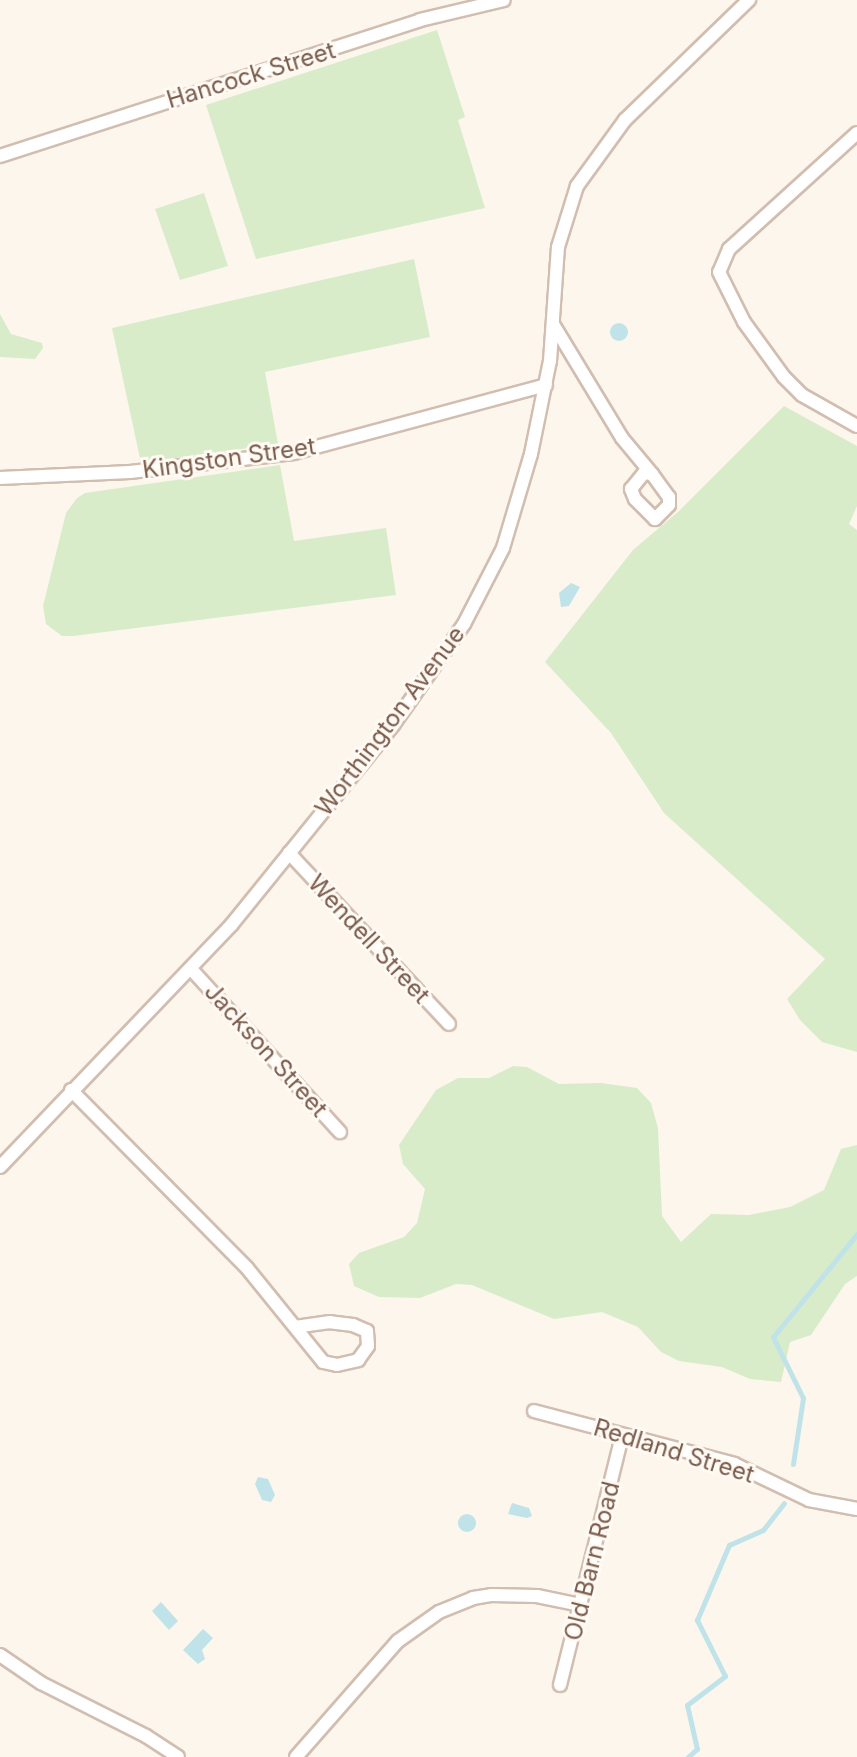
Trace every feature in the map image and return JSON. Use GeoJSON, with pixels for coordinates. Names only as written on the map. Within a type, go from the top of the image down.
{"type":"FeatureCollection","features":[{"type":"Feature","properties":{"kind":"street","name":"Hancock Street"},"geometry":{"type":"LineString","coordinates":[[0,156],[396,28],[504,0]]}},
{"type":"Feature","properties":{"kind":"street","name":"Worthington Avenue"},"geometry":{"type":"LineString","coordinates":[[0,1167],[191,969],[393,725],[476,604],[503,548],[519,501],[546,385],[558,247],[566,214],[584,173],[657,87],[749,0]]}},
{"type":"Feature","properties":{"kind":"street"},"geometry":{"type":"LineString","coordinates":[[857,133],[729,249],[719,272],[744,322],[792,387],[857,426]]}},
{"type":"Feature","properties":{"kind":"street"},"geometry":{"type":"LineString","coordinates":[[553,324],[622,438],[652,474]]}},
{"type":"Feature","properties":{"kind":"street","name":"Kingston Street"},"geometry":{"type":"LineString","coordinates":[[0,478],[130,472],[294,453],[546,385]]}},
{"type":"Feature","properties":{"kind":"street","name":"Wendell Street"},"geometry":{"type":"LineString","coordinates":[[289,853],[449,1024]]}},
{"type":"Feature","properties":{"kind":"street","name":"Jackson Street"},"geometry":{"type":"LineString","coordinates":[[191,969],[340,1132]]}},
{"type":"Feature","properties":{"kind":"street"},"geometry":{"type":"LineString","coordinates":[[71,1090],[162,1178],[250,1272],[323,1362],[337,1365],[358,1360],[368,1346],[367,1331],[353,1325],[330,1322],[295,1327]]}},
{"type":"Feature","properties":{"kind":"street","name":"Redland Street"},"geometry":{"type":"LineString","coordinates":[[534,1411],[622,1437],[734,1464],[809,1500],[857,1509]]}},
{"type":"Feature","properties":{"kind":"street","name":"Old Barn Road"},"geometry":{"type":"LineString","coordinates":[[560,1685],[622,1437]]}},
{"type":"Feature","properties":{"kind":"street"},"geometry":{"type":"LineString","coordinates":[[296,1757],[398,1641],[439,1612],[473,1598],[491,1595],[537,1596],[581,1605]]}},
{"type":"Feature","properties":{"kind":"street"},"geometry":{"type":"LineString","coordinates":[[0,1655],[41,1683],[146,1736],[178,1757]]}},
{"type":"Feature","properties":{"kind":"green space"},"geometry":{"type":"Polygon","coordinates":[[[437,30],[465,117],[458,120],[485,208],[256,259],[206,105],[437,30]]]}},
{"type":"Feature","properties":{"kind":"green space"},"geometry":{"type":"Polygon","coordinates":[[[204,193],[228,266],[180,280],[155,209],[204,193]]]}},
{"type":"Feature","properties":{"kind":"green space"},"geometry":{"type":"Polygon","coordinates":[[[414,259],[430,337],[265,372],[278,444],[141,463],[112,328],[414,259]]]}},
{"type":"Feature","properties":{"kind":"green space"},"geometry":{"type":"Polygon","coordinates":[[[0,314],[11,334],[42,343],[43,348],[35,359],[0,357],[0,314]]]}},
{"type":"Feature","properties":{"kind":"green space"},"geometry":{"type":"Polygon","coordinates":[[[784,406],[857,446],[857,506],[849,524],[857,530],[857,1052],[822,1042],[800,1020],[787,999],[825,959],[664,813],[611,733],[545,662],[633,550],[679,511],[784,406]]]}},
{"type":"Feature","properties":{"kind":"green space"},"geometry":{"type":"Polygon","coordinates":[[[280,465],[294,541],[386,528],[396,595],[73,636],[62,636],[46,624],[43,606],[66,513],[77,498],[85,493],[280,465]]]}},
{"type":"Feature","properties":{"kind":"green space"},"geometry":{"type":"Polygon","coordinates":[[[513,1066],[527,1067],[559,1084],[601,1083],[637,1088],[651,1103],[658,1128],[662,1216],[681,1242],[711,1214],[749,1215],[790,1207],[824,1190],[841,1149],[857,1145],[857,1276],[845,1284],[811,1335],[790,1342],[781,1382],[750,1379],[722,1367],[679,1361],[661,1352],[638,1327],[602,1312],[554,1319],[472,1285],[456,1284],[420,1298],[379,1297],[354,1286],[349,1264],[359,1253],[404,1237],[417,1223],[425,1189],[403,1164],[399,1145],[436,1090],[458,1078],[489,1078],[513,1066]]]}},
{"type":"Feature","properties":{"kind":"water"},"geometry":{"type":"Polygon","coordinates":[[[615,323],[623,323],[628,332],[626,339],[615,341],[610,336],[610,328],[615,323]]]}},
{"type":"Feature","properties":{"kind":"water"},"geometry":{"type":"Polygon","coordinates":[[[571,583],[580,587],[569,606],[561,607],[559,593],[571,583]]]}},
{"type":"Feature","properties":{"kind":"water"},"geometry":{"type":"Polygon","coordinates":[[[258,1477],[268,1479],[275,1495],[271,1502],[262,1500],[255,1484],[258,1477]]]}},
{"type":"Feature","properties":{"kind":"water"},"geometry":{"type":"Polygon","coordinates":[[[512,1503],[529,1508],[532,1516],[527,1518],[508,1514],[512,1503]]]}},
{"type":"Feature","properties":{"kind":"water"},"geometry":{"type":"Polygon","coordinates":[[[467,1514],[476,1523],[467,1532],[458,1523],[467,1514]]]}},
{"type":"Feature","properties":{"kind":"water"},"geometry":{"type":"Polygon","coordinates":[[[161,1602],[178,1621],[169,1630],[152,1611],[161,1602]]]}},
{"type":"Feature","properties":{"kind":"water"},"geometry":{"type":"Polygon","coordinates":[[[203,1629],[213,1638],[202,1650],[205,1659],[198,1664],[183,1650],[203,1629]]]}},
{"type":"Feature","properties":{"kind":"waterway"},"geometry":{"type":"LineString","coordinates":[[793,1464],[803,1398],[773,1337],[857,1234]]}},
{"type":"Feature","properties":{"kind":"waterway"},"geometry":{"type":"LineString","coordinates":[[688,1757],[697,1749],[687,1705],[725,1676],[697,1620],[729,1545],[763,1530],[784,1503]]}}]}
